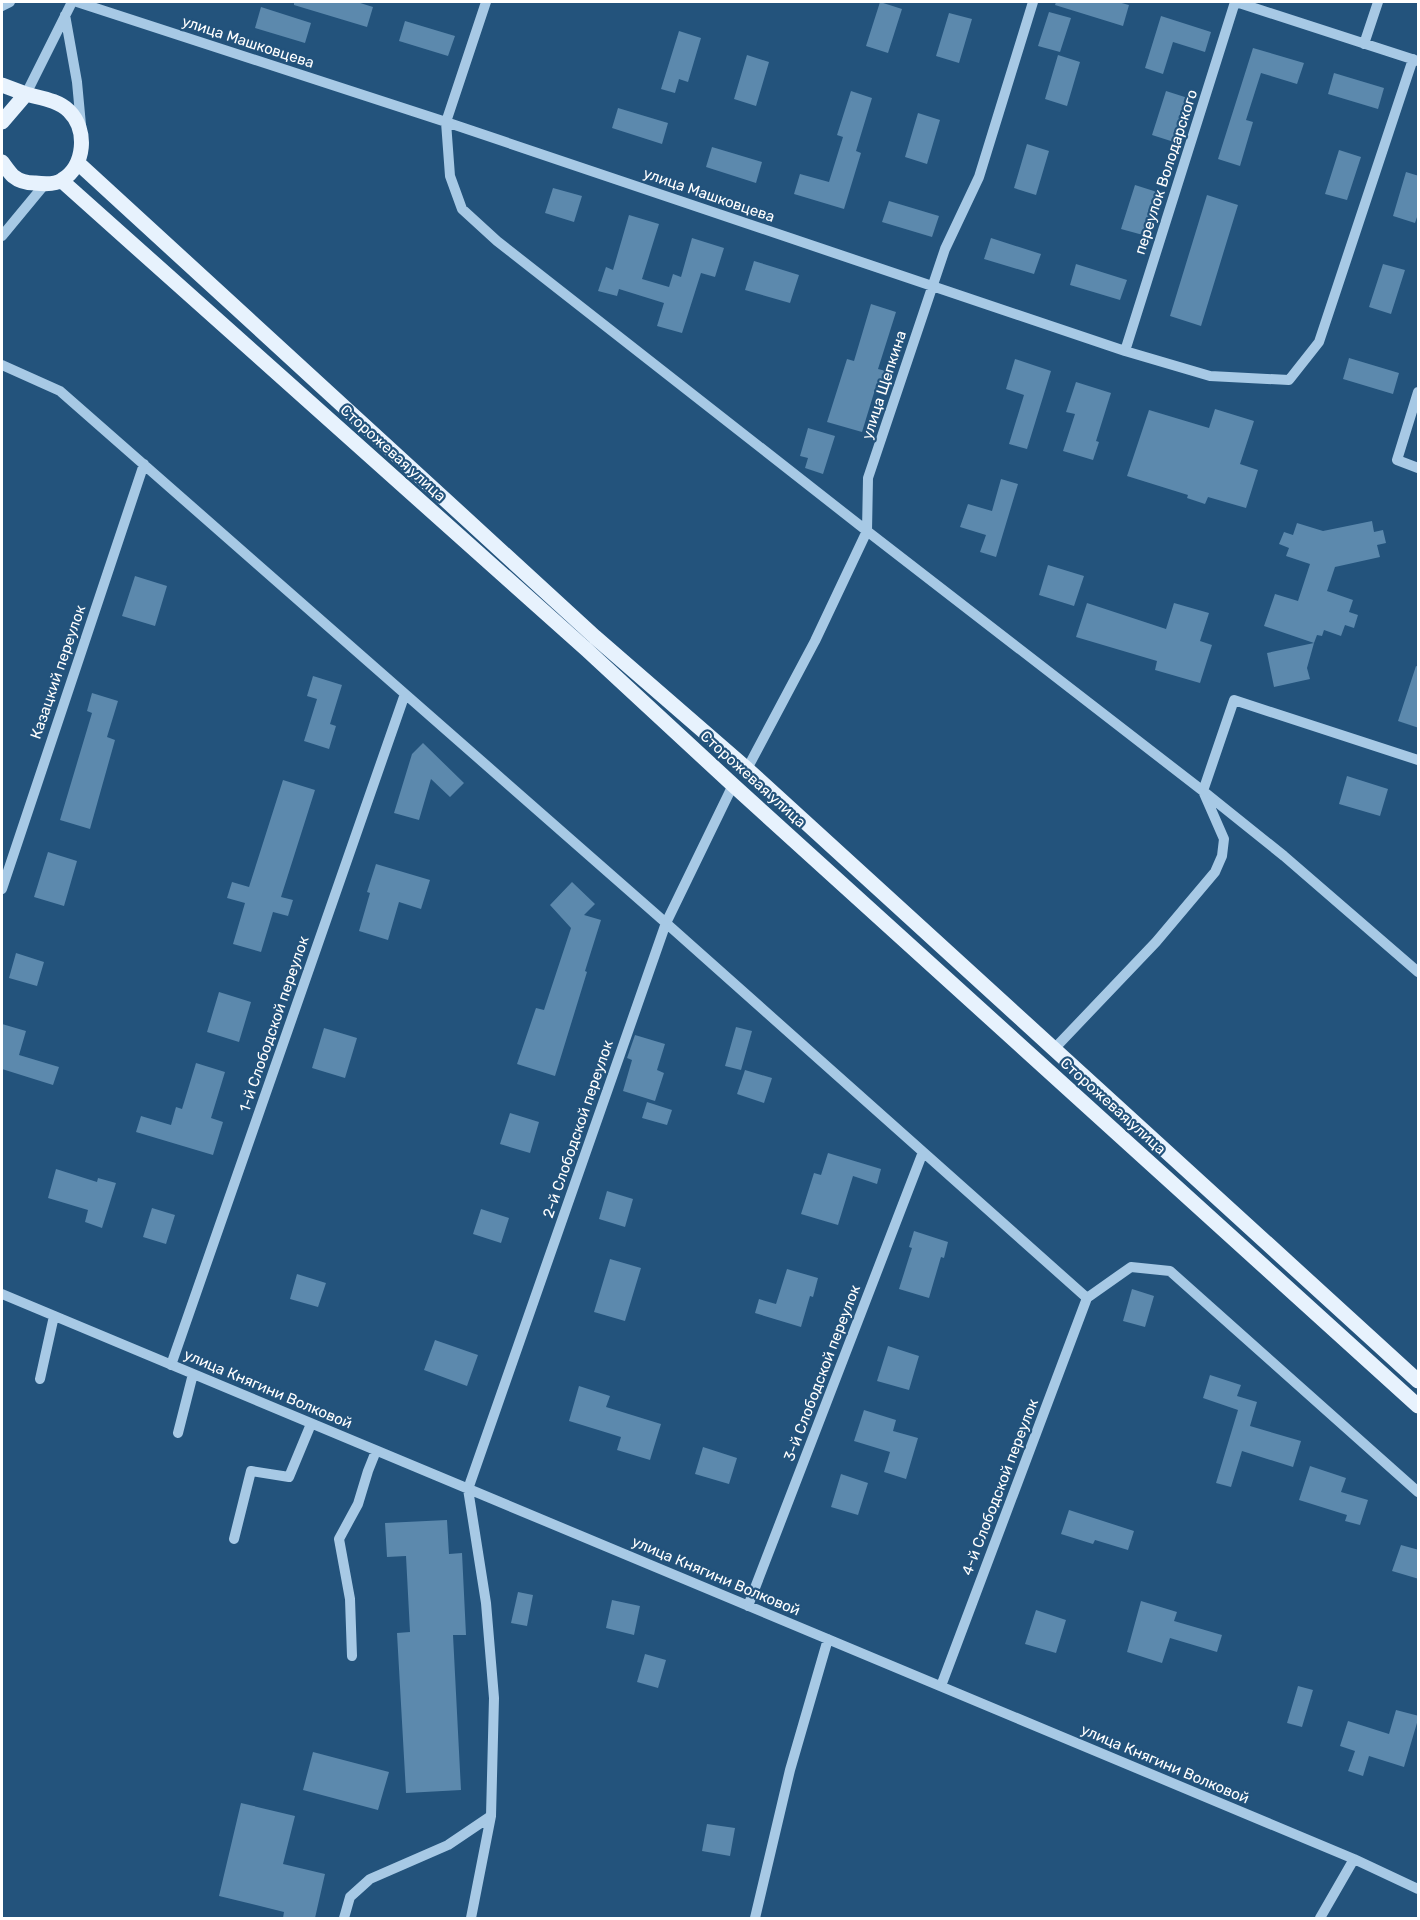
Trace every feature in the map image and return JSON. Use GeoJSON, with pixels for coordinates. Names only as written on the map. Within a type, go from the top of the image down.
{"type":"FeatureCollection","features":[{"type":"Feature","properties":{"kind":"main road"},"geometry":{"type":"LineString","coordinates":[[2,85],[57,103],[69,111],[79,125],[82,140],[78,163],[62,181],[45,184],[27,183],[14,176],[2,162]]}},
{"type":"Feature","properties":{"kind":"main road"},"geometry":{"type":"LineString","coordinates":[[2,122],[26,94]]}},
{"type":"Feature","properties":{"kind":"main road","name":"Сторожевая улица"},"geometry":{"type":"LineString","coordinates":[[78,163],[595,637],[747,769],[1419,1380]]}},
{"type":"Feature","properties":{"kind":"main road","name":"Сторожевая улица"},"geometry":{"type":"LineString","coordinates":[[62,181],[586,650],[1419,1406]]}},
{"type":"Feature","properties":{"kind":"street"},"geometry":{"type":"LineString","coordinates":[[2,6],[10,2]]}},
{"type":"Feature","properties":{"kind":"street"},"geometry":{"type":"LineString","coordinates":[[26,94],[72,2]]}},
{"type":"Feature","properties":{"kind":"street","name":"улица Машковцева"},"geometry":{"type":"LineString","coordinates":[[77,2],[446,122],[1125,351],[1210,376],[1289,380],[1319,342],[1416,60]]}},
{"type":"Feature","properties":{"kind":"street"},"geometry":{"type":"LineString","coordinates":[[486,2],[446,122],[450,176],[462,209],[497,241],[1203,791],[1284,856],[1419,972]]}},
{"type":"Feature","properties":{"kind":"street","name":"улица Щепкина"},"geometry":{"type":"LineString","coordinates":[[747,769],[815,641],[867,531],[868,478],[945,249],[979,177],[1033,2]]}},
{"type":"Feature","properties":{"kind":"street"},"geometry":{"type":"LineString","coordinates":[[1235,2],[1416,60]]}},
{"type":"Feature","properties":{"kind":"street","name":"переулок Володарского"},"geometry":{"type":"LineString","coordinates":[[1125,351],[1235,2]]}},
{"type":"Feature","properties":{"kind":"street"},"geometry":{"type":"LineString","coordinates":[[1364,44],[1378,2]]}},
{"type":"Feature","properties":{"kind":"street"},"geometry":{"type":"LineString","coordinates":[[65,15],[78,82],[82,140]]}},
{"type":"Feature","properties":{"kind":"street"},"geometry":{"type":"LineString","coordinates":[[2,236],[45,184]]}},
{"type":"Feature","properties":{"kind":"street"},"geometry":{"type":"LineString","coordinates":[[2,365],[60,391],[666,923],[1087,1298],[1131,1267],[1170,1271],[1419,1492]]}},
{"type":"Feature","properties":{"kind":"street"},"geometry":{"type":"LineString","coordinates":[[1419,392],[1397,460],[1419,468]]}},
{"type":"Feature","properties":{"kind":"street","name":"Казацкий переулок"},"geometry":{"type":"LineString","coordinates":[[2,889],[144,464]]}},
{"type":"Feature","properties":{"kind":"street","name":"1-й Слободской переулок"},"geometry":{"type":"LineString","coordinates":[[171,1365],[405,694]]}},
{"type":"Feature","properties":{"kind":"street"},"geometry":{"type":"LineString","coordinates":[[1054,1049],[1156,942],[1215,872],[1222,856],[1224,839],[1203,791],[1234,700],[1419,760]]}},
{"type":"Feature","properties":{"kind":"street","name":"2-й Слободской переулок"},"geometry":{"type":"LineString","coordinates":[[468,1489],[666,923],[733,785]]}},
{"type":"Feature","properties":{"kind":"street","name":"3-й Слободской переулок"},"geometry":{"type":"LineString","coordinates":[[748,1606],[923,1152]]}},
{"type":"Feature","properties":{"kind":"street","name":"улица Княгини Волковой"},"geometry":{"type":"LineString","coordinates":[[2,1294],[1354,1859],[1419,1889]]}},
{"type":"Feature","properties":{"kind":"street","name":"4-й Слободской переулок"},"geometry":{"type":"LineString","coordinates":[[941,1686],[1087,1298]]}},
{"type":"Feature","properties":{"kind":"street"},"geometry":{"type":"LineString","coordinates":[[40,1379],[54,1316]]}},
{"type":"Feature","properties":{"kind":"street"},"geometry":{"type":"LineString","coordinates":[[178,1433],[194,1374]]}},
{"type":"Feature","properties":{"kind":"street"},"geometry":{"type":"LineString","coordinates":[[234,1539],[251,1472],[289,1477],[311,1424]]}},
{"type":"Feature","properties":{"kind":"street"},"geometry":{"type":"LineString","coordinates":[[352,1656],[350,1599],[339,1539],[358,1504],[376,1451]]}},
{"type":"Feature","properties":{"kind":"street"},"geometry":{"type":"LineString","coordinates":[[468,1489],[486,1603],[495,1698],[491,1816],[471,1918]]}},
{"type":"Feature","properties":{"kind":"street"},"geometry":{"type":"LineString","coordinates":[[754,1918],[790,1770],[828,1639]]}},
{"type":"Feature","properties":{"kind":"street"},"geometry":{"type":"LineString","coordinates":[[344,1918],[350,1897],[370,1879],[448,1845],[491,1816]]}},
{"type":"Feature","properties":{"kind":"street"},"geometry":{"type":"LineString","coordinates":[[1320,1918],[1354,1859]]}},
{"type":"Feature","properties":{"kind":"building"},"geometry":{"type":"Polygon","coordinates":[[[294,2],[357,2],[373,7],[367,27],[294,5],[294,2]]]}},
{"type":"Feature","properties":{"kind":"building"},"geometry":{"type":"Polygon","coordinates":[[[880,2],[902,9],[888,53],[866,46],[880,2]]]}},
{"type":"Feature","properties":{"kind":"building"},"geometry":{"type":"Polygon","coordinates":[[[1056,2],[1118,2],[1129,5],[1123,26],[1055,5],[1056,2]]]}},
{"type":"Feature","properties":{"kind":"building"},"geometry":{"type":"Polygon","coordinates":[[[261,7],[311,23],[305,43],[255,28],[261,7]]]}},
{"type":"Feature","properties":{"kind":"building"},"geometry":{"type":"Polygon","coordinates":[[[1049,12],[1071,18],[1060,52],[1038,46],[1049,12]]]}},
{"type":"Feature","properties":{"kind":"building"},"geometry":{"type":"Polygon","coordinates":[[[949,13],[972,19],[959,63],[936,56],[949,13]]]}},
{"type":"Feature","properties":{"kind":"building"},"geometry":{"type":"Polygon","coordinates":[[[1161,16],[1211,32],[1205,52],[1173,42],[1163,74],[1145,68],[1161,16]]]}},
{"type":"Feature","properties":{"kind":"building"},"geometry":{"type":"Polygon","coordinates":[[[405,21],[455,36],[448,56],[399,41],[405,21]]]}},
{"type":"Feature","properties":{"kind":"building"},"geometry":{"type":"Polygon","coordinates":[[[679,31],[701,38],[688,82],[679,79],[675,93],[661,89],[679,31]]]}},
{"type":"Feature","properties":{"kind":"building"},"geometry":{"type":"Polygon","coordinates":[[[1253,48],[1304,63],[1297,84],[1261,73],[1246,120],[1253,122],[1240,166],[1218,159],[1253,48]]]}},
{"type":"Feature","properties":{"kind":"building"},"geometry":{"type":"Polygon","coordinates":[[[747,55],[769,62],[756,106],[734,99],[747,55]]]}},
{"type":"Feature","properties":{"kind":"building"},"geometry":{"type":"Polygon","coordinates":[[[1058,55],[1080,62],[1067,106],[1045,99],[1058,55]]]}},
{"type":"Feature","properties":{"kind":"building"},"geometry":{"type":"Polygon","coordinates":[[[1334,73],[1384,88],[1378,109],[1328,94],[1334,73]]]}},
{"type":"Feature","properties":{"kind":"building"},"geometry":{"type":"Polygon","coordinates":[[[851,91],[872,98],[856,151],[861,153],[844,209],[794,194],[800,174],[829,182],[843,137],[837,135],[851,91]]]}},
{"type":"Feature","properties":{"kind":"building"},"geometry":{"type":"Polygon","coordinates":[[[1166,91],[1188,98],[1174,142],[1152,135],[1166,91]]]}},
{"type":"Feature","properties":{"kind":"building"},"geometry":{"type":"Polygon","coordinates":[[[618,108],[668,123],[662,144],[612,128],[618,108]]]}},
{"type":"Feature","properties":{"kind":"building"},"geometry":{"type":"Polygon","coordinates":[[[918,113],[940,120],[927,164],[905,157],[918,113]]]}},
{"type":"Feature","properties":{"kind":"building"},"geometry":{"type":"Polygon","coordinates":[[[1027,144],[1049,151],[1036,195],[1014,188],[1027,144]]]}},
{"type":"Feature","properties":{"kind":"building"},"geometry":{"type":"Polygon","coordinates":[[[712,147],[762,162],[756,183],[706,167],[712,147]]]}},
{"type":"Feature","properties":{"kind":"building"},"geometry":{"type":"Polygon","coordinates":[[[1339,150],[1361,157],[1347,200],[1325,194],[1339,150]]]}},
{"type":"Feature","properties":{"kind":"building"},"geometry":{"type":"Polygon","coordinates":[[[1406,172],[1419,176],[1419,211],[1415,223],[1393,216],[1406,172]]]}},
{"type":"Feature","properties":{"kind":"building"},"geometry":{"type":"Polygon","coordinates":[[[1135,185],[1157,192],[1143,235],[1121,229],[1135,185]]]}},
{"type":"Feature","properties":{"kind":"building"},"geometry":{"type":"Polygon","coordinates":[[[553,188],[582,196],[574,222],[545,213],[553,188]]]}},
{"type":"Feature","properties":{"kind":"building"},"geometry":{"type":"Polygon","coordinates":[[[1207,195],[1238,205],[1201,326],[1170,316],[1207,195]]]}},
{"type":"Feature","properties":{"kind":"building"},"geometry":{"type":"Polygon","coordinates":[[[889,201],[939,216],[932,237],[882,222],[889,201]]]}},
{"type":"Feature","properties":{"kind":"building"},"geometry":{"type":"Polygon","coordinates":[[[629,215],[659,224],[642,279],[669,287],[673,274],[681,277],[692,238],[724,248],[715,277],[701,273],[682,333],[657,326],[664,303],[619,289],[617,296],[598,291],[606,267],[613,270],[629,215]]]}},
{"type":"Feature","properties":{"kind":"building"},"geometry":{"type":"Polygon","coordinates":[[[991,238],[1041,254],[1034,274],[984,259],[991,238]]]}},
{"type":"Feature","properties":{"kind":"building"},"geometry":{"type":"Polygon","coordinates":[[[754,261],[799,275],[790,303],[745,290],[754,261]]]}},
{"type":"Feature","properties":{"kind":"building"},"geometry":{"type":"Polygon","coordinates":[[[1076,264],[1127,280],[1120,300],[1070,285],[1076,264]]]}},
{"type":"Feature","properties":{"kind":"building"},"geometry":{"type":"Polygon","coordinates":[[[1383,264],[1405,270],[1391,314],[1369,307],[1383,264]]]}},
{"type":"Feature","properties":{"kind":"building"},"geometry":{"type":"Polygon","coordinates":[[[871,304],[896,312],[878,369],[886,371],[882,385],[877,383],[862,432],[827,422],[847,359],[854,361],[871,304]]]}},
{"type":"Feature","properties":{"kind":"building"},"geometry":{"type":"Polygon","coordinates":[[[1349,358],[1399,373],[1393,394],[1343,379],[1349,358]]]}},
{"type":"Feature","properties":{"kind":"building"},"geometry":{"type":"Polygon","coordinates":[[[1015,359],[1051,371],[1027,449],[1009,444],[1024,395],[1006,389],[1015,359]]]}},
{"type":"Feature","properties":{"kind":"building"},"geometry":{"type":"Polygon","coordinates":[[[1076,382],[1111,393],[1096,441],[1099,442],[1093,460],[1063,451],[1075,414],[1066,412],[1076,382]]]}},
{"type":"Feature","properties":{"kind":"building"},"geometry":{"type":"Polygon","coordinates":[[[1215,409],[1254,421],[1240,464],[1258,470],[1246,508],[1208,497],[1205,504],[1187,498],[1188,495],[1127,476],[1149,410],[1209,428],[1215,409]]]}},
{"type":"Feature","properties":{"kind":"building"},"geometry":{"type":"Polygon","coordinates":[[[808,428],[835,436],[823,474],[805,468],[808,458],[800,456],[808,428]]]}},
{"type":"Feature","properties":{"kind":"building"},"geometry":{"type":"Polygon","coordinates":[[[1001,479],[1018,484],[996,557],[980,552],[986,535],[960,527],[968,504],[992,511],[1001,479]]]}},
{"type":"Feature","properties":{"kind":"building"},"geometry":{"type":"Polygon","coordinates":[[[1372,521],[1374,532],[1383,530],[1386,543],[1377,545],[1380,557],[1335,567],[1327,591],[1353,600],[1349,612],[1358,615],[1354,628],[1345,625],[1341,636],[1324,630],[1322,636],[1317,635],[1314,643],[1264,626],[1275,594],[1298,601],[1310,564],[1286,556],[1289,548],[1279,544],[1284,532],[1293,535],[1297,523],[1323,531],[1372,521]]]}},
{"type":"Feature","properties":{"kind":"building"},"geometry":{"type":"Polygon","coordinates":[[[1048,565],[1084,576],[1074,606],[1039,595],[1048,565]]]}},
{"type":"Feature","properties":{"kind":"building"},"geometry":{"type":"Polygon","coordinates":[[[135,576],[167,586],[155,626],[122,616],[135,576]]]}},
{"type":"Feature","properties":{"kind":"building"},"geometry":{"type":"Polygon","coordinates":[[[1087,603],[1166,629],[1174,603],[1209,613],[1200,641],[1212,645],[1200,683],[1155,670],[1157,661],[1076,637],[1087,603]]]}},
{"type":"Feature","properties":{"kind":"building"},"geometry":{"type":"Polygon","coordinates":[[[1314,643],[1307,668],[1310,679],[1274,687],[1267,653],[1314,643]]]}},
{"type":"Feature","properties":{"kind":"building"},"geometry":{"type":"Polygon","coordinates":[[[1416,666],[1419,667],[1419,728],[1398,721],[1416,666]]]}},
{"type":"Feature","properties":{"kind":"building"},"geometry":{"type":"Polygon","coordinates":[[[313,676],[342,685],[330,724],[336,726],[329,749],[304,741],[317,699],[307,696],[313,676]]]}},
{"type":"Feature","properties":{"kind":"building"},"geometry":{"type":"Polygon","coordinates":[[[92,693],[118,701],[107,737],[115,740],[90,829],[60,820],[92,713],[87,711],[92,693]]]}},
{"type":"Feature","properties":{"kind":"building"},"geometry":{"type":"Polygon","coordinates":[[[423,743],[464,783],[450,797],[431,779],[419,820],[394,813],[412,754],[423,743]]]}},
{"type":"Feature","properties":{"kind":"building"},"geometry":{"type":"Polygon","coordinates":[[[1347,776],[1388,789],[1380,816],[1339,804],[1347,776]]]}},
{"type":"Feature","properties":{"kind":"building"},"geometry":{"type":"Polygon","coordinates":[[[283,780],[315,790],[281,897],[293,900],[288,916],[273,912],[261,952],[233,944],[245,903],[227,898],[232,882],[249,887],[283,780]]]}},
{"type":"Feature","properties":{"kind":"building"},"geometry":{"type":"Polygon","coordinates":[[[48,852],[77,861],[64,906],[34,897],[48,852]]]}},
{"type":"Feature","properties":{"kind":"building"},"geometry":{"type":"Polygon","coordinates":[[[376,864],[430,880],[421,909],[399,902],[388,940],[359,931],[370,893],[367,892],[376,864]]]}},
{"type":"Feature","properties":{"kind":"building"},"geometry":{"type":"Polygon","coordinates":[[[572,882],[595,904],[584,915],[601,920],[555,1076],[517,1064],[536,1008],[544,1010],[571,928],[550,905],[572,882]]]}},
{"type":"Feature","properties":{"kind":"building"},"geometry":{"type":"Polygon","coordinates":[[[16,953],[44,962],[37,986],[9,978],[16,953]]]}},
{"type":"Feature","properties":{"kind":"building"},"geometry":{"type":"Polygon","coordinates":[[[219,992],[251,1002],[239,1042],[207,1032],[219,992]]]}},
{"type":"Feature","properties":{"kind":"building"},"geometry":{"type":"Polygon","coordinates":[[[2,1024],[26,1031],[19,1055],[59,1067],[53,1085],[2,1069],[2,1024]]]}},
{"type":"Feature","properties":{"kind":"building"},"geometry":{"type":"Polygon","coordinates":[[[736,1027],[752,1031],[741,1070],[725,1066],[736,1027]]]}},
{"type":"Feature","properties":{"kind":"building"},"geometry":{"type":"Polygon","coordinates":[[[324,1028],[357,1038],[345,1078],[312,1068],[324,1028]]]}},
{"type":"Feature","properties":{"kind":"building"},"geometry":{"type":"Polygon","coordinates":[[[635,1035],[665,1044],[657,1070],[664,1073],[655,1101],[623,1091],[632,1060],[627,1058],[635,1035]]]}},
{"type":"Feature","properties":{"kind":"building"},"geometry":{"type":"Polygon","coordinates":[[[196,1063],[225,1072],[211,1118],[223,1122],[213,1155],[136,1132],[141,1116],[171,1125],[176,1107],[182,1109],[196,1063]]]}},
{"type":"Feature","properties":{"kind":"building"},"geometry":{"type":"Polygon","coordinates":[[[745,1070],[772,1078],[764,1103],[737,1094],[745,1070]]]}},
{"type":"Feature","properties":{"kind":"building"},"geometry":{"type":"Polygon","coordinates":[[[647,1102],[672,1110],[667,1125],[642,1118],[647,1102]]]}},
{"type":"Feature","properties":{"kind":"building"},"geometry":{"type":"Polygon","coordinates":[[[510,1113],[539,1122],[530,1153],[500,1144],[510,1113]]]}},
{"type":"Feature","properties":{"kind":"building"},"geometry":{"type":"Polygon","coordinates":[[[828,1153],[881,1169],[877,1184],[853,1176],[838,1225],[801,1214],[814,1173],[821,1175],[828,1153]]]}},
{"type":"Feature","properties":{"kind":"building"},"geometry":{"type":"Polygon","coordinates":[[[56,1169],[97,1182],[98,1178],[116,1183],[102,1228],[85,1222],[88,1210],[48,1198],[56,1169]]]}},
{"type":"Feature","properties":{"kind":"building"},"geometry":{"type":"Polygon","coordinates":[[[607,1191],[633,1199],[625,1227],[599,1219],[607,1191]]]}},
{"type":"Feature","properties":{"kind":"building"},"geometry":{"type":"Polygon","coordinates":[[[152,1208],[175,1215],[166,1244],[143,1237],[152,1208]]]}},
{"type":"Feature","properties":{"kind":"building"},"geometry":{"type":"Polygon","coordinates":[[[481,1209],[509,1218],[501,1243],[473,1234],[481,1209]]]}},
{"type":"Feature","properties":{"kind":"building"},"geometry":{"type":"Polygon","coordinates":[[[914,1231],[948,1242],[944,1258],[941,1257],[929,1298],[899,1289],[912,1248],[909,1247],[914,1231]]]}},
{"type":"Feature","properties":{"kind":"building"},"geometry":{"type":"Polygon","coordinates":[[[610,1259],[641,1268],[625,1321],[594,1312],[610,1259]]]}},
{"type":"Feature","properties":{"kind":"building"},"geometry":{"type":"Polygon","coordinates":[[[787,1269],[818,1278],[801,1327],[755,1313],[759,1299],[776,1304],[787,1269]]]}},
{"type":"Feature","properties":{"kind":"building"},"geometry":{"type":"Polygon","coordinates":[[[297,1274],[326,1283],[318,1307],[290,1299],[297,1274]]]}},
{"type":"Feature","properties":{"kind":"building"},"geometry":{"type":"Polygon","coordinates":[[[1132,1289],[1154,1296],[1145,1327],[1123,1321],[1132,1289]]]}},
{"type":"Feature","properties":{"kind":"building"},"geometry":{"type":"Polygon","coordinates":[[[435,1340],[478,1355],[467,1386],[424,1370],[435,1340]]]}},
{"type":"Feature","properties":{"kind":"building"},"geometry":{"type":"Polygon","coordinates":[[[888,1346],[919,1356],[909,1390],[877,1381],[888,1346]]]}},
{"type":"Feature","properties":{"kind":"building"},"geometry":{"type":"Polygon","coordinates":[[[1210,1375],[1241,1385],[1237,1396],[1257,1402],[1250,1426],[1301,1441],[1293,1467],[1242,1451],[1231,1487],[1216,1483],[1238,1410],[1203,1398],[1210,1375]]]}},
{"type":"Feature","properties":{"kind":"building"},"geometry":{"type":"Polygon","coordinates":[[[579,1386],[610,1396],[606,1407],[661,1424],[650,1460],[617,1450],[621,1437],[569,1421],[579,1386]]]}},
{"type":"Feature","properties":{"kind":"building"},"geometry":{"type":"Polygon","coordinates":[[[864,1410],[896,1420],[893,1431],[918,1438],[906,1479],[884,1472],[890,1452],[854,1441],[864,1410]]]}},
{"type":"Feature","properties":{"kind":"building"},"geometry":{"type":"Polygon","coordinates":[[[703,1447],[737,1458],[729,1484],[695,1474],[703,1447]]]}},
{"type":"Feature","properties":{"kind":"building"},"geometry":{"type":"Polygon","coordinates":[[[1310,1466],[1346,1478],[1341,1492],[1368,1500],[1360,1525],[1345,1521],[1347,1515],[1299,1500],[1310,1466]]]}},
{"type":"Feature","properties":{"kind":"building"},"geometry":{"type":"Polygon","coordinates":[[[841,1474],[868,1483],[858,1515],[831,1507],[841,1474]]]}},
{"type":"Feature","properties":{"kind":"building"},"geometry":{"type":"Polygon","coordinates":[[[1069,1510],[1134,1531],[1128,1550],[1095,1540],[1093,1544],[1061,1534],[1069,1510]]]}},
{"type":"Feature","properties":{"kind":"building"},"geometry":{"type":"Polygon","coordinates":[[[447,1520],[449,1554],[462,1553],[466,1635],[453,1635],[461,1790],[406,1793],[397,1633],[410,1632],[406,1556],[387,1557],[385,1523],[447,1520]]]}},
{"type":"Feature","properties":{"kind":"building"},"geometry":{"type":"Polygon","coordinates":[[[1401,1545],[1419,1550],[1419,1579],[1392,1571],[1401,1545]]]}},
{"type":"Feature","properties":{"kind":"building"},"geometry":{"type":"Polygon","coordinates":[[[518,1592],[533,1595],[527,1626],[511,1623],[518,1592]]]}},
{"type":"Feature","properties":{"kind":"building"},"geometry":{"type":"Polygon","coordinates":[[[612,1600],[640,1606],[634,1635],[606,1628],[612,1600]]]}},
{"type":"Feature","properties":{"kind":"building"},"geometry":{"type":"Polygon","coordinates":[[[1141,1601],[1177,1612],[1174,1621],[1222,1635],[1217,1652],[1170,1638],[1162,1663],[1127,1652],[1141,1601]]]}},
{"type":"Feature","properties":{"kind":"building"},"geometry":{"type":"Polygon","coordinates":[[[1036,1610],[1066,1620],[1056,1653],[1025,1644],[1036,1610]]]}},
{"type":"Feature","properties":{"kind":"building"},"geometry":{"type":"Polygon","coordinates":[[[645,1654],[666,1660],[658,1688],[637,1682],[645,1654]]]}},
{"type":"Feature","properties":{"kind":"building"},"geometry":{"type":"Polygon","coordinates":[[[1298,1686],[1313,1690],[1302,1727],[1287,1723],[1298,1686]]]}},
{"type":"Feature","properties":{"kind":"building"},"geometry":{"type":"Polygon","coordinates":[[[1396,1710],[1419,1716],[1404,1767],[1369,1756],[1363,1776],[1348,1771],[1355,1751],[1340,1746],[1348,1721],[1389,1734],[1396,1710]]]}},
{"type":"Feature","properties":{"kind":"building"},"geometry":{"type":"Polygon","coordinates":[[[313,1752],[389,1772],[378,1810],[303,1790],[313,1752]]]}},
{"type":"Feature","properties":{"kind":"building"},"geometry":{"type":"Polygon","coordinates":[[[241,1803],[295,1816],[283,1864],[325,1874],[315,1918],[283,1918],[284,1912],[219,1896],[241,1803]]]}},
{"type":"Feature","properties":{"kind":"building"},"geometry":{"type":"Polygon","coordinates":[[[707,1824],[735,1828],[730,1856],[702,1851],[707,1824]]]}}]}
